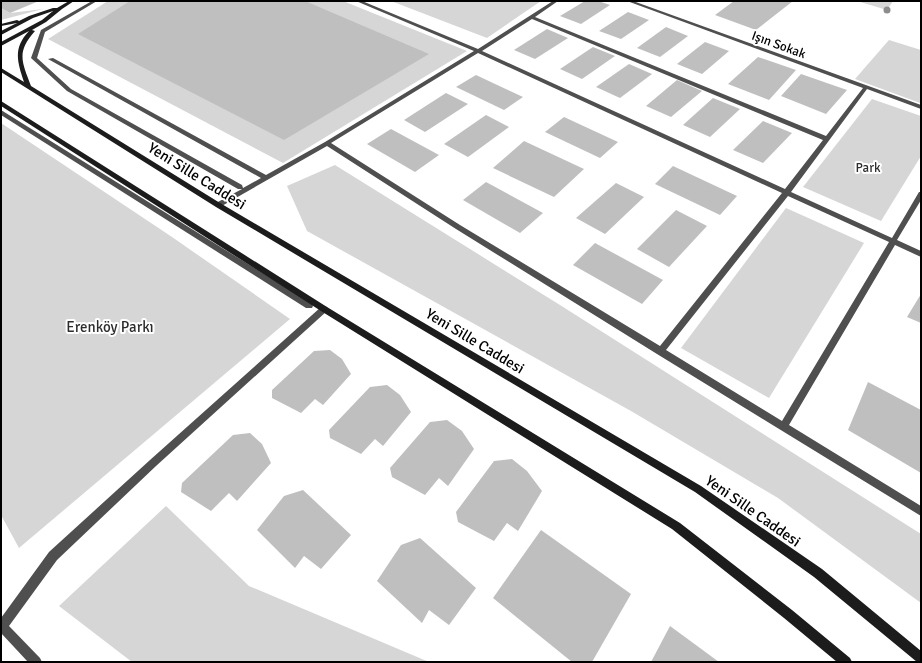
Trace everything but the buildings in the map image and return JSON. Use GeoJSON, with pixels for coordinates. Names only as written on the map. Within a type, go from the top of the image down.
{"type":"FeatureCollection","features":[{"type":"Feature","properties":{"kind":"main road"},"geometry":{"type":"LineString","coordinates":[[29,88],[22,71],[19,53],[25,37],[60,8],[72,1]]}},
{"type":"Feature","properties":{"kind":"main road"},"geometry":{"type":"LineString","coordinates":[[1,25],[60,8]]}},
{"type":"Feature","properties":{"kind":"main road"},"geometry":{"type":"LineString","coordinates":[[1,33],[31,17]]}},
{"type":"Feature","properties":{"kind":"main road"},"geometry":{"type":"LineString","coordinates":[[1,44],[44,21]]}},
{"type":"Feature","properties":{"kind":"main road","name":"Yeni Sille Caddesi"},"geometry":{"type":"LineString","coordinates":[[1,70],[218,205],[698,489],[818,573],[921,658]]}},
{"type":"Feature","properties":{"kind":"main road"},"geometry":{"type":"LineString","coordinates":[[1,103],[324,309],[676,526],[788,614],[846,662]]}},
{"type":"Feature","properties":{"kind":"street"},"geometry":{"type":"LineString","coordinates":[[95,1],[43,32],[34,58],[69,90],[240,187]]}},
{"type":"Feature","properties":{"kind":"street"},"geometry":{"type":"LineString","coordinates":[[358,1],[478,51],[921,254]]}},
{"type":"Feature","properties":{"kind":"street"},"geometry":{"type":"LineString","coordinates":[[218,205],[327,143],[478,51],[556,1]]}},
{"type":"Feature","properties":{"kind":"street","name":"Işın Sokak"},"geometry":{"type":"LineString","coordinates":[[629,1],[921,107]]}},
{"type":"Feature","properties":{"kind":"street"},"geometry":{"type":"LineString","coordinates":[[532,17],[730,98],[827,140]]}},
{"type":"Feature","properties":{"kind":"street"},"geometry":{"type":"LineString","coordinates":[[51,59],[266,178]]}},
{"type":"Feature","properties":{"kind":"street"},"geometry":{"type":"LineString","coordinates":[[660,352],[786,193],[866,87]]}},
{"type":"Feature","properties":{"kind":"street"},"geometry":{"type":"LineString","coordinates":[[1,112],[309,306]]}},
{"type":"Feature","properties":{"kind":"street"},"geometry":{"type":"LineString","coordinates":[[327,143],[458,227],[921,511]]}},
{"type":"Feature","properties":{"kind":"street"},"geometry":{"type":"LineString","coordinates":[[783,427],[921,194]]}},
{"type":"Feature","properties":{"kind":"street"},"geometry":{"type":"LineString","coordinates":[[36,662],[2,626],[53,556],[153,463],[324,309]]}},
{"type":"Feature","properties":{"kind":"green space"},"geometry":{"type":"Polygon","coordinates":[[[108,1],[343,1],[467,51],[283,163],[48,39],[108,1]]]}},
{"type":"Feature","properties":{"kind":"green space"},"geometry":{"type":"Polygon","coordinates":[[[391,1],[541,1],[487,38],[391,1]]]}},
{"type":"Feature","properties":{"kind":"green space"},"geometry":{"type":"Polygon","coordinates":[[[857,1],[893,1],[887,10],[857,1]]]}},
{"type":"Feature","properties":{"kind":"green space"},"geometry":{"type":"Polygon","coordinates":[[[1,8],[10,13],[43,9],[1,20],[1,8]]]}},
{"type":"Feature","properties":{"kind":"green space"},"geometry":{"type":"Polygon","coordinates":[[[889,40],[921,50],[920,103],[855,79],[889,40]]]}},
{"type":"Feature","properties":{"kind":"green space","name":"Park"},"geometry":{"type":"Polygon","coordinates":[[[872,99],[921,116],[921,156],[881,221],[803,187],[872,99]]]}},
{"type":"Feature","properties":{"kind":"green space","name":"Erenköy Parkı"},"geometry":{"type":"Polygon","coordinates":[[[1,123],[172,237],[290,319],[19,548],[1,515],[1,123]]]}},
{"type":"Feature","properties":{"kind":"green space"},"geometry":{"type":"Polygon","coordinates":[[[335,165],[560,305],[921,534],[921,603],[778,498],[631,411],[307,231],[287,186],[335,165]]]}},
{"type":"Feature","properties":{"kind":"green space"},"geometry":{"type":"Polygon","coordinates":[[[786,208],[864,243],[769,398],[681,348],[786,208]]]}},
{"type":"Feature","properties":{"kind":"green space"},"geometry":{"type":"Polygon","coordinates":[[[166,506],[249,586],[429,662],[132,662],[59,606],[166,506]]]}}]}
